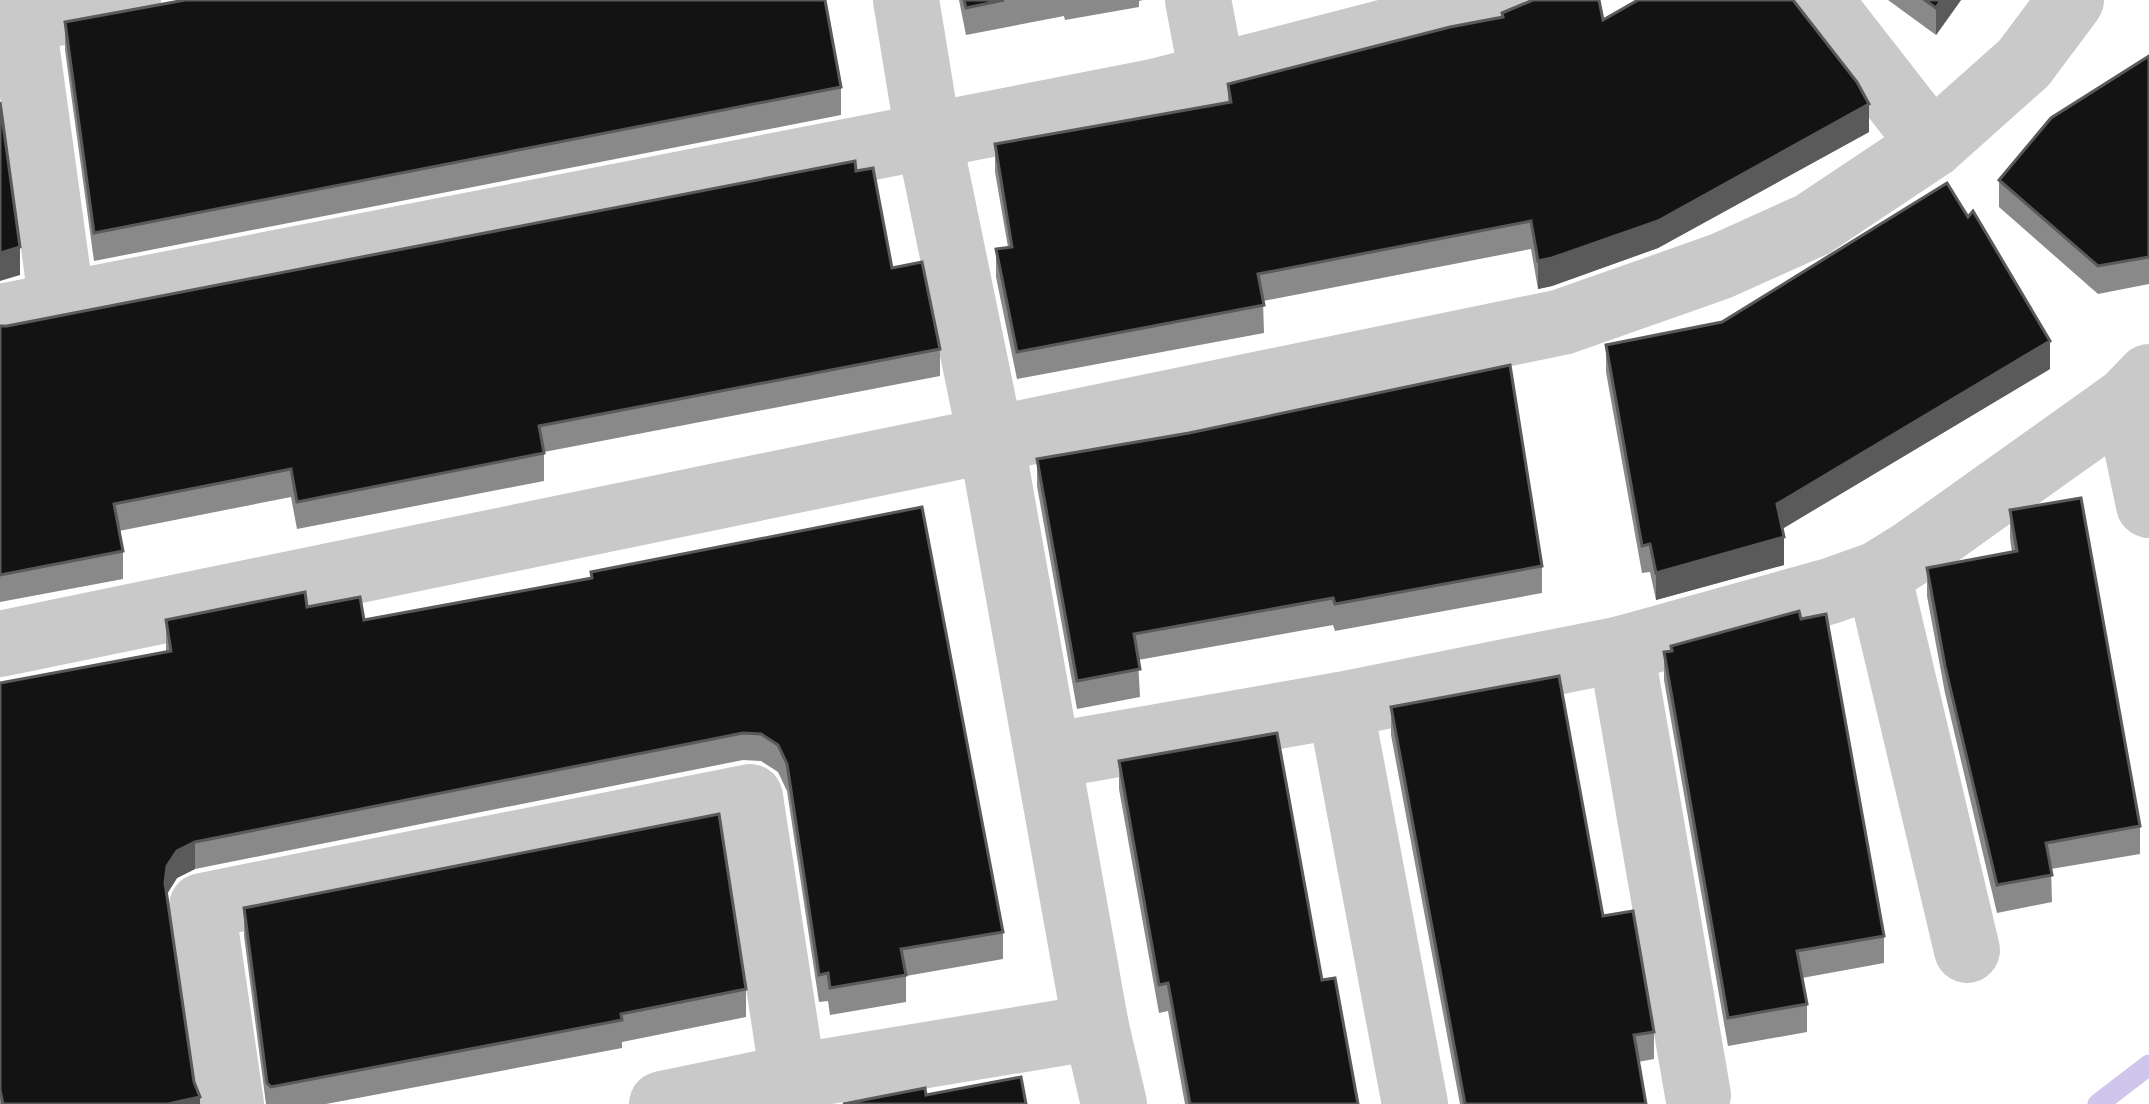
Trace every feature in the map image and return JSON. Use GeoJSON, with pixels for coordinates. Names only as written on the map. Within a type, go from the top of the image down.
{"type":"FeatureCollection","features":[{"type":"Feature","properties":{"kind":"street"},"geometry":{"type":"LineString","coordinates":[[128,0],[22,10],[31,311],[1154,92],[1488,4]]}},
{"type":"Feature","properties":{"kind":"street"},"geometry":{"type":"LineString","coordinates":[[906,0],[928,134],[991,440],[1096,1028],[1114,1104]]}},
{"type":"Feature","properties":{"kind":"street"},"geometry":{"type":"LineString","coordinates":[[1198,0],[1212,74]]}},
{"type":"Feature","properties":{"kind":"street"},"geometry":{"type":"LineString","coordinates":[[1819,0],[1932,145]]}},
{"type":"Feature","properties":{"kind":"street"},"geometry":{"type":"LineString","coordinates":[[0,644],[1562,322],[1721,266],[1812,225],[1932,145],[2024,63],[2071,0]]}},
{"type":"Feature","properties":{"kind":"street"},"geometry":{"type":"LineString","coordinates":[[1049,756],[1621,649],[1878,574],[2138,389]]}},
{"type":"Feature","properties":{"kind":"street"},"geometry":{"type":"LineString","coordinates":[[2138,389],[2149,505]]}},
{"type":"Feature","properties":{"kind":"street"},"geometry":{"type":"LineString","coordinates":[[1878,574],[1967,950]]}},
{"type":"Feature","properties":{"kind":"street"},"geometry":{"type":"LineString","coordinates":[[1621,649],[1698,1095]]}},
{"type":"Feature","properties":{"kind":"street"},"geometry":{"type":"LineString","coordinates":[[1340,705],[1415,1104]]}},
{"type":"Feature","properties":{"kind":"street"},"geometry":{"type":"LineString","coordinates":[[231,1104],[202,906],[750,797],[793,1076]]}},
{"type":"Feature","properties":{"kind":"street"},"geometry":{"type":"LineString","coordinates":[[662,1104],[793,1076],[1096,1028]]}},
{"type":"Feature","properties":{"kind":"building"},"geometry":{"type":"Polygon","coordinates":[[[185,0],[825,0],[841,87],[94,233],[65,22],[185,0]]]}},
{"type":"Feature","properties":{"kind":"building"},"geometry":{"type":"Polygon","coordinates":[[[964,0],[1004,0],[966,8],[964,0]]]}},
{"type":"Feature","properties":{"kind":"building"},"geometry":{"type":"Polygon","coordinates":[[[1533,0],[1599,0],[1603,20],[1638,0],[1793,0],[1869,104],[1658,221],[1552,258],[1538,261],[1531,221],[1258,274],[1264,305],[1017,352],[996,249],[1012,247],[995,144],[1231,102],[1228,84],[1503,17],[1502,13],[1533,0]]]}},
{"type":"Feature","properties":{"kind":"building"},"geometry":{"type":"Polygon","coordinates":[[[2149,56],[2149,257],[2098,266],[1999,180],[2051,118],[2149,56]]]}},
{"type":"Feature","properties":{"kind":"building"},"geometry":{"type":"Polygon","coordinates":[[[0,102],[20,247],[0,253],[0,102]]]}},
{"type":"Feature","properties":{"kind":"building"},"geometry":{"type":"Polygon","coordinates":[[[855,161],[856,171],[873,168],[892,268],[922,262],[940,349],[539,426],[544,453],[297,502],[291,469],[114,504],[123,551],[0,575],[0,326],[855,161]]]}},
{"type":"Feature","properties":{"kind":"building"},"geometry":{"type":"Polygon","coordinates":[[[1947,183],[1968,217],[1973,211],[2050,341],[1777,504],[1784,537],[1656,573],[1650,544],[1642,546],[1606,345],[1722,322],[1947,183]]]}},
{"type":"Feature","properties":{"kind":"building"},"geometry":{"type":"Polygon","coordinates":[[[1510,365],[1542,566],[1134,634],[1140,669],[1077,681],[1037,459],[1189,433],[1510,365]]]}},
{"type":"Feature","properties":{"kind":"building"},"geometry":{"type":"Polygon","coordinates":[[[2081,498],[2140,826],[2046,843],[2052,875],[1997,885],[1927,568],[2017,551],[2010,510],[2081,498]]]}},
{"type":"Feature","properties":{"kind":"building"},"geometry":{"type":"Polygon","coordinates":[[[922,507],[1003,932],[901,949],[906,975],[830,988],[828,973],[819,975],[787,764],[778,745],[761,734],[743,733],[195,842],[177,851],[167,866],[165,883],[200,1097],[168,1104],[3,1104],[0,683],[171,651],[166,620],[305,592],[307,607],[360,597],[364,620],[592,578],[591,572],[922,507]]]}},
{"type":"Feature","properties":{"kind":"building"},"geometry":{"type":"Polygon","coordinates":[[[1799,611],[1801,619],[1826,614],[1884,936],[1797,951],[1807,1004],[1728,1018],[1664,652],[1672,651],[1671,646],[1799,611]]]}},
{"type":"Feature","properties":{"kind":"building"},"geometry":{"type":"Polygon","coordinates":[[[1559,676],[1603,916],[1633,911],[1654,1032],[1634,1035],[1646,1104],[1465,1104],[1391,707],[1559,676]]]}},
{"type":"Feature","properties":{"kind":"building"},"geometry":{"type":"Polygon","coordinates":[[[1277,733],[1322,980],[1335,978],[1358,1104],[1190,1104],[1168,983],[1159,985],[1119,761],[1277,733]]]}},
{"type":"Feature","properties":{"kind":"building"},"geometry":{"type":"Polygon","coordinates":[[[719,814],[746,989],[621,1014],[622,1020],[271,1087],[267,1083],[244,908],[719,814]]]}},
{"type":"Feature","properties":{"kind":"building"},"geometry":{"type":"Polygon","coordinates":[[[1021,1077],[1026,1104],[843,1104],[925,1088],[926,1095],[1021,1077]]]}},
{"type":"Feature","properties":{"kind":"waterway"},"geometry":{"type":"LineString","coordinates":[[2098,1104],[2149,1065]]}}]}
